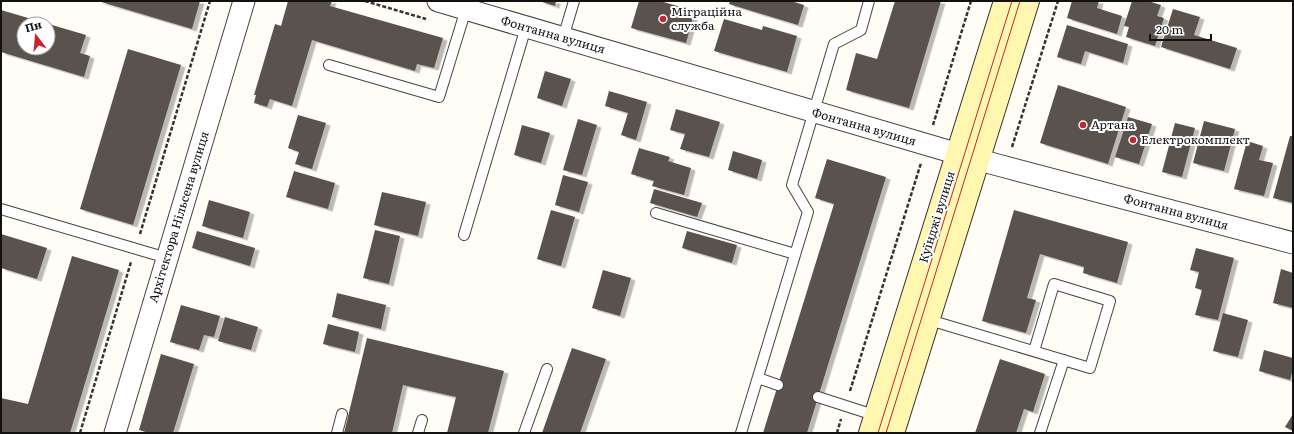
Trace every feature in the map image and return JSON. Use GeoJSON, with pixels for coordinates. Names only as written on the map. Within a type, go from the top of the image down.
{"type":"FeatureCollection","features":[{"type":"Feature","properties":{"kind":"main road","name":"Куїнджі вулиця"},"geometry":{"type":"LineString","coordinates":[[872,424],[1005,1]]}},
{"type":"Feature","properties":{"kind":"main road","name":"Куїнджі вулиця"},"geometry":{"type":"LineString","coordinates":[[895,428],[1028,1]]}},
{"type":"Feature","properties":{"kind":"street","name":"Архітектора Нільсена вулиця"},"geometry":{"type":"LineString","coordinates":[[115,433],[244,1]]}},
{"type":"Feature","properties":{"kind":"street","name":"Фонтанна вулиця"},"geometry":{"type":"LineString","coordinates":[[438,1],[957,154],[1293,243]]}},
{"type":"Feature","properties":{"kind":"lane"},"geometry":{"type":"LineString","coordinates":[[563,38],[574,1]]}},
{"type":"Feature","properties":{"kind":"lane"},"geometry":{"type":"LineString","coordinates":[[741,433],[808,212],[792,185],[834,44],[861,30],[870,1]]}},
{"type":"Feature","properties":{"kind":"lane"},"geometry":{"type":"LineString","coordinates":[[329,64],[439,97],[466,9]]}},
{"type":"Feature","properties":{"kind":"lane"},"geometry":{"type":"LineString","coordinates":[[464,235],[526,27]]}},
{"type":"Feature","properties":{"kind":"lane"},"geometry":{"type":"LineString","coordinates":[[1,209],[167,258]]}},
{"type":"Feature","properties":{"kind":"lane"},"geometry":{"type":"LineString","coordinates":[[656,213],[795,254]]}},
{"type":"Feature","properties":{"kind":"lane"},"geometry":{"type":"LineString","coordinates":[[907,314],[1090,368],[1110,301],[1054,284],[1034,351]]}},
{"type":"Feature","properties":{"kind":"lane"},"geometry":{"type":"LineString","coordinates":[[1040,433],[1064,360]]}},
{"type":"Feature","properties":{"kind":"lane"},"geometry":{"type":"LineString","coordinates":[[524,433],[547,369]]}},
{"type":"Feature","properties":{"kind":"lane"},"geometry":{"type":"LineString","coordinates":[[758,378],[778,385]]}},
{"type":"Feature","properties":{"kind":"lane"},"geometry":{"type":"LineString","coordinates":[[818,397],[845,406],[872,424],[895,428]]}},
{"type":"Feature","properties":{"kind":"lane"},"geometry":{"type":"LineString","coordinates":[[337,433],[342,414]]}},
{"type":"Feature","properties":{"kind":"lane"},"geometry":{"type":"LineString","coordinates":[[418,433],[422,420]]}},
{"type":"Feature","properties":{"kind":"path"},"geometry":{"type":"LineString","coordinates":[[80,433],[210,1]]}},
{"type":"Feature","properties":{"kind":"path"},"geometry":{"type":"LineString","coordinates":[[932,127],[971,1]]}},
{"type":"Feature","properties":{"kind":"path"},"geometry":{"type":"LineString","coordinates":[[1011,150],[1058,1]]}},
{"type":"Feature","properties":{"kind":"path"},"geometry":{"type":"LineString","coordinates":[[837,433],[921,163]]}},
{"type":"Feature","properties":{"kind":"building"},"geometry":{"type":"Polygon","coordinates":[[[98,1],[200,1],[192,29],[98,1]]]}},
{"type":"Feature","properties":{"kind":"building"},"geometry":{"type":"Polygon","coordinates":[[[288,1],[332,1],[330,6],[443,38],[434,68],[417,64],[415,71],[312,40],[292,106],[270,99],[267,107],[254,103],[256,95],[254,95],[275,24],[281,26],[288,1]]]}},
{"type":"Feature","properties":{"kind":"building"},"geometry":{"type":"Polygon","coordinates":[[[539,1],[556,1],[555,6],[539,1]]]}},
{"type":"Feature","properties":{"kind":"building"},"geometry":{"type":"Polygon","coordinates":[[[639,1],[660,1],[695,11],[686,43],[631,28],[639,1]]]}},
{"type":"Feature","properties":{"kind":"building"},"geometry":{"type":"Polygon","coordinates":[[[730,1],[791,1],[804,5],[798,25],[729,4],[730,1]]]}},
{"type":"Feature","properties":{"kind":"building"},"geometry":{"type":"Polygon","coordinates":[[[895,1],[941,1],[909,108],[846,90],[856,53],[877,59],[895,1]]]}},
{"type":"Feature","properties":{"kind":"building"},"geometry":{"type":"Polygon","coordinates":[[[1072,1],[1099,1],[1097,8],[1122,16],[1117,34],[1067,18],[1072,1]]]}},
{"type":"Feature","properties":{"kind":"building"},"geometry":{"type":"Polygon","coordinates":[[[1132,1],[1148,1],[1161,5],[1157,16],[1164,18],[1155,46],[1126,37],[1129,27],[1124,26],[1132,1]]]}},
{"type":"Feature","properties":{"kind":"building"},"geometry":{"type":"Polygon","coordinates":[[[1173,9],[1200,17],[1194,35],[1237,48],[1230,69],[1161,47],[1173,9]]]}},
{"type":"Feature","properties":{"kind":"building"},"geometry":{"type":"Polygon","coordinates":[[[1,10],[21,16],[16,16],[16,56],[56,56],[56,26],[86,35],[80,53],[90,56],[84,77],[1,52],[1,10]]]}},
{"type":"Feature","properties":{"kind":"building"},"geometry":{"type":"Polygon","coordinates":[[[724,19],[762,30],[763,26],[797,36],[787,72],[714,51],[724,19]]]}},
{"type":"Feature","properties":{"kind":"building"},"geometry":{"type":"Polygon","coordinates":[[[1067,25],[1128,44],[1123,63],[1085,51],[1081,64],[1057,57],[1067,25]]]}},
{"type":"Feature","properties":{"kind":"building"},"geometry":{"type":"Polygon","coordinates":[[[128,49],[181,65],[133,225],[80,209],[128,49]]]}},
{"type":"Feature","properties":{"kind":"building"},"geometry":{"type":"Polygon","coordinates":[[[545,71],[571,79],[562,106],[537,98],[545,71]]]}},
{"type":"Feature","properties":{"kind":"building"},"geometry":{"type":"Polygon","coordinates":[[[1058,85],[1126,107],[1108,164],[1040,143],[1058,85]]]}},
{"type":"Feature","properties":{"kind":"building"},"geometry":{"type":"Polygon","coordinates":[[[609,91],[647,102],[636,140],[621,135],[628,113],[605,106],[609,91]]]}},
{"type":"Feature","properties":{"kind":"building"},"geometry":{"type":"Polygon","coordinates":[[[676,109],[720,122],[709,157],[680,149],[685,134],[670,130],[676,109]]]}},
{"type":"Feature","properties":{"kind":"building"},"geometry":{"type":"Polygon","coordinates":[[[298,115],[326,123],[312,169],[295,164],[299,152],[288,148],[298,115]]]}},
{"type":"Feature","properties":{"kind":"building"},"geometry":{"type":"Polygon","coordinates":[[[1128,117],[1152,124],[1139,164],[1115,157],[1128,117]]]}},
{"type":"Feature","properties":{"kind":"building"},"geometry":{"type":"Polygon","coordinates":[[[578,119],[597,125],[582,175],[563,170],[578,119]]]}},
{"type":"Feature","properties":{"kind":"building"},"geometry":{"type":"Polygon","coordinates":[[[1204,121],[1235,129],[1224,171],[1193,163],[1204,121]]]}},
{"type":"Feature","properties":{"kind":"building"},"geometry":{"type":"Polygon","coordinates":[[[1175,123],[1195,128],[1182,177],[1162,172],[1175,123]]]}},
{"type":"Feature","properties":{"kind":"building"},"geometry":{"type":"Polygon","coordinates":[[[522,125],[550,133],[541,163],[514,155],[522,125]]]}},
{"type":"Feature","properties":{"kind":"building"},"geometry":{"type":"Polygon","coordinates":[[[1290,136],[1293,136],[1293,203],[1273,198],[1290,136]]]}},
{"type":"Feature","properties":{"kind":"building"},"geometry":{"type":"Polygon","coordinates":[[[1247,141],[1263,146],[1259,160],[1273,163],[1264,196],[1234,189],[1247,141]]]}},
{"type":"Feature","properties":{"kind":"building"},"geometry":{"type":"Polygon","coordinates":[[[639,148],[670,157],[668,161],[691,168],[684,195],[652,186],[654,181],[631,174],[639,148]]]}},
{"type":"Feature","properties":{"kind":"building"},"geometry":{"type":"Polygon","coordinates":[[[733,151],[762,160],[757,179],[728,170],[733,151]]]}},
{"type":"Feature","properties":{"kind":"building"},"geometry":{"type":"Polygon","coordinates":[[[827,159],[886,177],[807,433],[763,433],[834,204],[815,198],[827,159]]]}},
{"type":"Feature","properties":{"kind":"building"},"geometry":{"type":"Polygon","coordinates":[[[294,171],[335,183],[328,209],[286,197],[294,171]]]}},
{"type":"Feature","properties":{"kind":"building"},"geometry":{"type":"Polygon","coordinates":[[[563,175],[588,182],[579,212],[555,205],[563,175]]]}},
{"type":"Feature","properties":{"kind":"building"},"geometry":{"type":"Polygon","coordinates":[[[654,189],[702,203],[697,217],[650,203],[654,189]]]}},
{"type":"Feature","properties":{"kind":"building"},"geometry":{"type":"Polygon","coordinates":[[[382,192],[426,202],[418,236],[374,225],[382,192]]]}},
{"type":"Feature","properties":{"kind":"building"},"geometry":{"type":"Polygon","coordinates":[[[209,200],[250,212],[243,238],[202,226],[209,200]]]}},
{"type":"Feature","properties":{"kind":"building"},"geometry":{"type":"Polygon","coordinates":[[[551,210],[575,217],[561,266],[537,259],[551,210]]]}},
{"type":"Feature","properties":{"kind":"building"},"geometry":{"type":"Polygon","coordinates":[[[1014,210],[1128,242],[1117,283],[1083,273],[1084,267],[1040,254],[1027,298],[1036,300],[1026,333],[982,321],[1014,210]]]}},
{"type":"Feature","properties":{"kind":"building"},"geometry":{"type":"Polygon","coordinates":[[[375,230],[400,236],[389,284],[363,278],[375,230]]]}},
{"type":"Feature","properties":{"kind":"building"},"geometry":{"type":"Polygon","coordinates":[[[197,231],[255,248],[250,266],[192,248],[197,231]]]}},
{"type":"Feature","properties":{"kind":"building"},"geometry":{"type":"Polygon","coordinates":[[[687,231],[737,245],[732,263],[682,248],[687,231]]]}},
{"type":"Feature","properties":{"kind":"building"},"geometry":{"type":"Polygon","coordinates":[[[1,234],[47,248],[37,279],[1,268],[1,234]]]}},
{"type":"Feature","properties":{"kind":"building"},"geometry":{"type":"Polygon","coordinates":[[[1196,248],[1234,258],[1218,320],[1195,315],[1202,290],[1195,288],[1199,272],[1190,270],[1196,248]]]}},
{"type":"Feature","properties":{"kind":"building"},"geometry":{"type":"Polygon","coordinates":[[[72,256],[119,270],[70,433],[1,433],[1,398],[28,404],[72,256]]]}},
{"type":"Feature","properties":{"kind":"building"},"geometry":{"type":"Polygon","coordinates":[[[1281,269],[1293,273],[1293,308],[1273,303],[1281,269]]]}},
{"type":"Feature","properties":{"kind":"building"},"geometry":{"type":"Polygon","coordinates":[[[603,270],[631,278],[620,316],[592,308],[603,270]]]}},
{"type":"Feature","properties":{"kind":"building"},"geometry":{"type":"Polygon","coordinates":[[[337,293],[386,305],[381,329],[332,317],[337,293]]]}},
{"type":"Feature","properties":{"kind":"building"},"geometry":{"type":"Polygon","coordinates":[[[181,305],[220,316],[214,337],[204,335],[199,350],[170,342],[181,305]]]}},
{"type":"Feature","properties":{"kind":"building"},"geometry":{"type":"Polygon","coordinates":[[[1223,313],[1248,320],[1238,357],[1213,351],[1223,313]]]}},
{"type":"Feature","properties":{"kind":"building"},"geometry":{"type":"Polygon","coordinates":[[[225,317],[258,327],[251,350],[218,341],[225,317]]]}},
{"type":"Feature","properties":{"kind":"building"},"geometry":{"type":"Polygon","coordinates":[[[328,324],[359,332],[355,352],[323,344],[328,324]]]}},
{"type":"Feature","properties":{"kind":"building"},"geometry":{"type":"Polygon","coordinates":[[[367,338],[504,371],[488,433],[447,433],[456,397],[403,385],[392,433],[344,433],[367,338]]]}},
{"type":"Feature","properties":{"kind":"building"},"geometry":{"type":"Polygon","coordinates":[[[572,348],[606,359],[580,433],[542,433],[572,348]]]}},
{"type":"Feature","properties":{"kind":"building"},"geometry":{"type":"Polygon","coordinates":[[[1264,350],[1293,358],[1293,369],[1290,380],[1259,371],[1264,350]]]}},
{"type":"Feature","properties":{"kind":"building"},"geometry":{"type":"Polygon","coordinates":[[[161,354],[194,364],[173,433],[149,433],[139,430],[161,354]]]}},
{"type":"Feature","properties":{"kind":"building"},"geometry":{"type":"Polygon","coordinates":[[[1000,359],[1045,374],[1033,412],[1024,409],[1016,433],[975,433],[1000,359]]]}},
{"type":"Feature","properties":{"kind":"building"},"geometry":{"type":"Polygon","coordinates":[[[1293,414],[1293,431],[1285,427],[1293,414]]]}},
{"type":"Feature","properties":{"kind":"tram line"},"geometry":{"type":"LineString","coordinates":[[878,433],[1012,1]]}},
{"type":"Feature","properties":{"kind":"tram line"},"geometry":{"type":"LineString","coordinates":[[886,433],[1020,1]]}},
{"type":"Feature","properties":{"kind":"place","name":"Міграційна служба"},"geometry":{"type":"Point","coordinates":[663,19]}},
{"type":"Feature","properties":{"kind":"place","name":"Артана"},"geometry":{"type":"Point","coordinates":[1083,125]}},
{"type":"Feature","properties":{"kind":"place","name":"Електрокомплект"},"geometry":{"type":"Point","coordinates":[1133,140]}}]}
